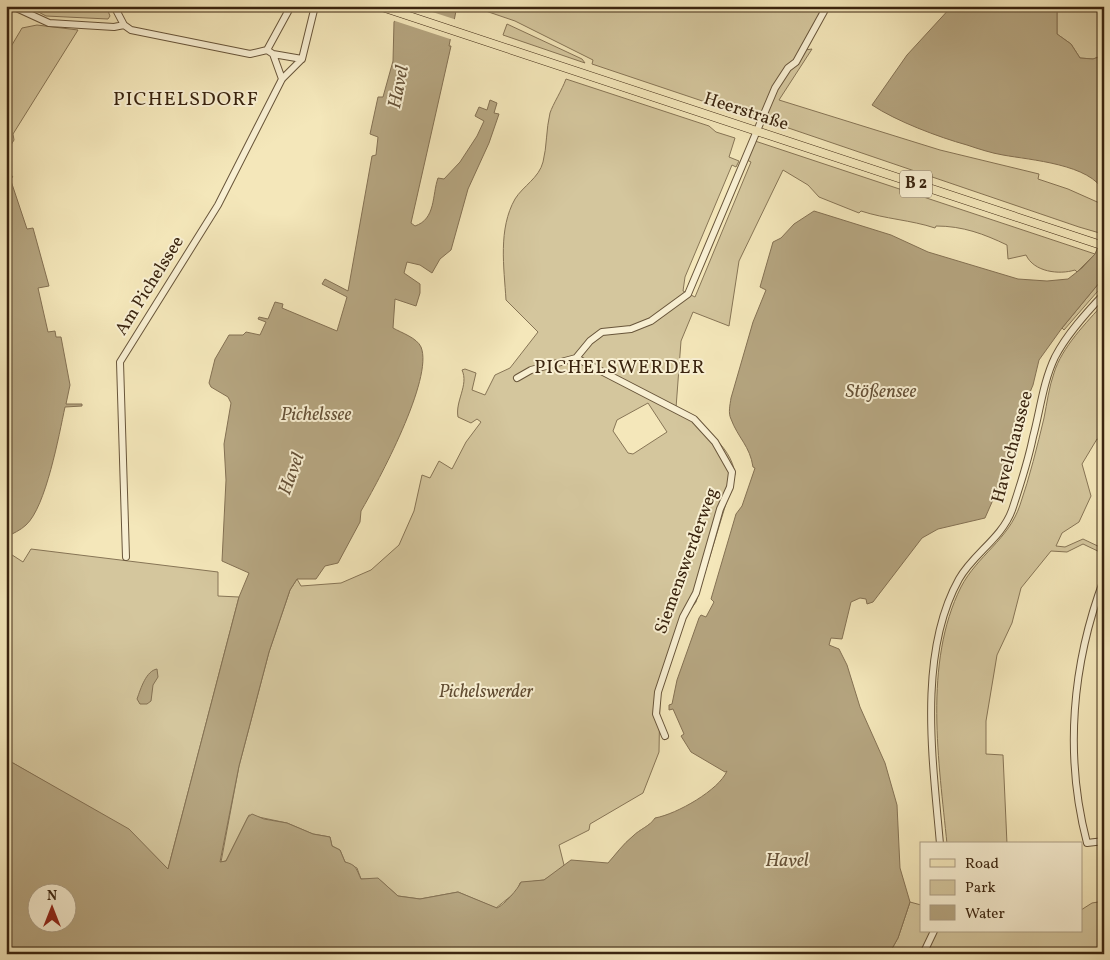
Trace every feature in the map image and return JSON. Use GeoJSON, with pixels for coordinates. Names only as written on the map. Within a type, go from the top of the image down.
{"type":"FeatureCollection","features":[{"type":"Feature","properties":{"kind":"main road","name":"Heerstraße"},"geometry":{"type":"LineString","coordinates":[[379,6],[1104,246]]}},
{"type":"Feature","properties":{"kind":"street"},"geometry":{"type":"LineString","coordinates":[[12,6],[49,23],[114,27],[124,25]]}},
{"type":"Feature","properties":{"kind":"street"},"geometry":{"type":"LineString","coordinates":[[114,6],[124,25],[131,30],[250,54],[270,52],[302,59],[315,6]]}},
{"type":"Feature","properties":{"kind":"street"},"geometry":{"type":"LineString","coordinates":[[282,79],[270,52],[291,6]]}},
{"type":"Feature","properties":{"kind":"street"},"geometry":{"type":"LineString","coordinates":[[517,378],[531,370],[576,358],[590,341],[602,332],[631,328],[651,321],[670,310],[688,294],[781,78],[788,68],[796,62],[827,6]]}},
{"type":"Feature","properties":{"kind":"street","name":"Am Pichelssee"},"geometry":{"type":"LineString","coordinates":[[126,557],[120,362],[218,205],[282,79],[302,59]]}},
{"type":"Feature","properties":{"kind":"street","name":"Havelchaussee"},"geometry":{"type":"LineString","coordinates":[[940,842],[930,718],[939,637],[945,612],[959,579],[1002,528],[1011,514],[1028,459],[1046,382],[1056,356],[1077,325],[1104,294]]}},
{"type":"Feature","properties":{"kind":"street","name":"Siemenswerderweg"},"geometry":{"type":"LineString","coordinates":[[576,358],[694,419],[715,442],[732,472],[730,486],[720,509],[696,593],[683,617],[658,692],[656,714],[665,736]]}},
{"type":"Feature","properties":{"kind":"street"},"geometry":{"type":"LineString","coordinates":[[1104,580],[1081,659],[1074,709],[1073,741],[1076,792],[1087,843],[1104,841]]}},
{"type":"Feature","properties":{"kind":"street"},"geometry":{"type":"LineString","coordinates":[[923,954],[934,932]]}},
{"type":"Feature","properties":{"kind":"green space"},"geometry":{"type":"Polygon","coordinates":[[[27,6],[106,6],[110,16],[108,19],[46,16],[27,6]]]}},
{"type":"Feature","properties":{"kind":"green space"},"geometry":{"type":"Polygon","coordinates":[[[471,6],[828,6],[805,50],[812,49],[779,100],[940,150],[1039,174],[1038,179],[1068,189],[1104,205],[1104,232],[1103,234],[1079,227],[765,120],[759,120],[592,64],[593,60],[515,21],[471,6]]]}},
{"type":"Feature","properties":{"kind":"green space"},"geometry":{"type":"Polygon","coordinates":[[[1057,6],[1104,6],[1104,55],[1093,59],[1080,58],[1071,44],[1057,34],[1057,6]]]}},
{"type":"Feature","properties":{"kind":"green space"},"geometry":{"type":"Polygon","coordinates":[[[507,24],[582,59],[585,63],[503,35],[507,24]]]}},
{"type":"Feature","properties":{"kind":"green space"},"geometry":{"type":"Polygon","coordinates":[[[37,25],[78,30],[13,134],[14,140],[6,153],[6,55],[22,28],[37,25]]]}},
{"type":"Feature","properties":{"kind":"green space","name":"Pichelswerder"},"geometry":{"type":"Polygon","coordinates":[[[566,79],[709,126],[716,132],[735,138],[729,157],[739,161],[736,167],[732,165],[685,277],[683,291],[695,297],[751,162],[747,160],[755,141],[1095,254],[1077,272],[1075,270],[1062,272],[1048,271],[1035,265],[1026,255],[1008,259],[1007,245],[973,231],[946,226],[936,226],[935,228],[861,211],[859,213],[819,197],[808,185],[783,170],[739,261],[729,326],[693,312],[681,341],[676,408],[703,428],[720,444],[732,463],[735,474],[696,602],[685,617],[660,692],[659,752],[643,793],[590,824],[589,830],[559,845],[564,865],[558,871],[544,880],[520,883],[517,891],[496,908],[458,892],[420,899],[398,896],[380,880],[361,879],[357,868],[345,862],[340,850],[332,846],[330,837],[313,834],[287,823],[249,815],[226,861],[221,862],[239,766],[269,652],[290,590],[297,579],[301,586],[341,583],[371,570],[399,545],[414,511],[422,475],[430,478],[439,461],[452,469],[466,442],[481,422],[477,419],[471,423],[458,417],[458,405],[464,381],[462,370],[465,369],[476,373],[472,390],[485,395],[495,375],[510,368],[538,332],[506,300],[503,261],[504,235],[506,223],[515,199],[541,168],[550,113],[566,79]],[[648,403],[617,420],[613,431],[628,453],[633,454],[667,432],[648,403]]]}},
{"type":"Feature","properties":{"kind":"green space"},"geometry":{"type":"Polygon","coordinates":[[[1104,277],[1104,284],[1064,330],[1062,328],[1104,277]]]}},
{"type":"Feature","properties":{"kind":"green space"},"geometry":{"type":"Polygon","coordinates":[[[1104,303],[1104,442],[1097,439],[1082,464],[1091,496],[1079,522],[1062,533],[1056,546],[1065,547],[1083,539],[1104,549],[1104,554],[1083,544],[1067,552],[1051,551],[1021,588],[1012,623],[997,655],[986,721],[986,754],[1003,755],[1007,842],[947,842],[940,780],[937,714],[938,680],[942,648],[949,617],[961,587],[968,576],[1001,538],[1015,517],[1030,472],[1054,373],[1063,354],[1075,336],[1104,303]]]}},
{"type":"Feature","properties":{"kind":"green space"},"geometry":{"type":"Polygon","coordinates":[[[31,549],[218,572],[218,596],[239,597],[168,869],[128,830],[6,759],[6,551],[23,562],[31,549]]]}},
{"type":"Feature","properties":{"kind":"green space"},"geometry":{"type":"Polygon","coordinates":[[[1104,901],[1104,954],[889,954],[898,938],[910,902],[920,905],[920,932],[1082,932],[1082,909],[1092,903],[1104,901]]]}},
{"type":"Feature","properties":{"kind":"water"},"geometry":{"type":"Polygon","coordinates":[[[404,6],[457,6],[449,46],[451,46],[411,223],[415,226],[422,223],[430,212],[438,178],[444,179],[460,162],[477,136],[484,121],[475,116],[479,107],[487,110],[490,100],[497,103],[494,113],[499,114],[489,143],[468,189],[451,250],[440,259],[432,273],[420,265],[407,262],[404,273],[420,284],[420,293],[416,306],[395,299],[393,328],[413,338],[421,347],[423,362],[412,405],[391,455],[361,511],[360,522],[338,563],[325,566],[316,579],[297,579],[290,590],[269,652],[239,766],[220,862],[226,861],[248,817],[252,814],[264,819],[287,823],[313,834],[330,837],[332,846],[340,850],[345,862],[354,866],[361,879],[378,878],[398,896],[420,899],[458,892],[497,908],[517,889],[521,882],[544,880],[571,860],[608,863],[629,839],[655,818],[674,812],[707,793],[723,778],[727,771],[725,772],[691,752],[681,736],[684,734],[673,709],[669,710],[669,705],[672,704],[677,680],[699,618],[701,615],[706,617],[714,602],[711,599],[736,514],[742,506],[755,468],[747,448],[730,417],[730,409],[731,398],[753,322],[766,290],[760,287],[773,242],[781,238],[794,224],[814,211],[891,235],[928,252],[1018,279],[1047,281],[1068,279],[1082,268],[1095,254],[1104,232],[1104,277],[1062,328],[1039,360],[1033,385],[1025,404],[1003,477],[985,518],[938,529],[922,538],[873,602],[867,604],[866,599],[860,598],[851,602],[842,639],[831,638],[829,645],[839,649],[847,665],[860,707],[885,763],[897,805],[900,868],[910,902],[898,938],[889,954],[6,954],[6,759],[129,829],[168,869],[239,597],[249,573],[222,561],[226,480],[224,444],[231,403],[228,397],[211,387],[209,383],[215,359],[229,335],[243,335],[246,332],[260,335],[266,322],[258,319],[259,317],[268,319],[275,302],[283,304],[282,308],[337,331],[347,297],[322,284],[325,279],[348,291],[372,156],[376,155],[378,137],[370,134],[378,97],[383,97],[393,61],[394,22],[404,6]]]}},
{"type":"Feature","properties":{"kind":"water"},"geometry":{"type":"Polygon","coordinates":[[[952,6],[1057,6],[1057,34],[1071,44],[1080,58],[1093,59],[1104,55],[1104,192],[1087,175],[1073,169],[994,153],[956,142],[905,123],[872,105],[907,55],[952,6]]]}},
{"type":"Feature","properties":{"kind":"water"},"geometry":{"type":"Polygon","coordinates":[[[6,169],[13,177],[10,178],[27,229],[33,228],[49,286],[38,288],[48,332],[55,331],[56,337],[61,337],[70,385],[66,404],[82,404],[82,406],[65,407],[51,470],[40,503],[26,525],[6,537],[6,169]]]}},
{"type":"Feature","properties":{"kind":"water"},"geometry":{"type":"Polygon","coordinates":[[[157,669],[158,677],[153,685],[151,701],[147,704],[140,704],[137,699],[144,681],[153,670],[157,669]]]}},
{"type":"Feature","properties":{"kind":"pier"},"geometry":{"type":"Polygon","coordinates":[[[401,6],[414,6],[457,20],[453,40],[392,20],[401,6]]]}},
{"type":"Feature","properties":{"kind":"district","name":"PICHELSDORF"},"geometry":{"type":"Point","coordinates":[186,100]}},
{"type":"Feature","properties":{"kind":"district","name":"PICHELSWERDER"},"geometry":{"type":"Point","coordinates":[620,368]}},
{"type":"Feature","properties":{"kind":"water label","name":"Havel"},"geometry":{"type":"Point","coordinates":[399,87]}},
{"type":"Feature","properties":{"kind":"water label","name":"Stößensee"},"geometry":{"type":"Point","coordinates":[881,392]}},
{"type":"Feature","properties":{"kind":"water label","name":"Pichelssee"},"geometry":{"type":"Point","coordinates":[316,415]}},
{"type":"Feature","properties":{"kind":"water label","name":"Havel"},"geometry":{"type":"Point","coordinates":[292,474]}},
{"type":"Feature","properties":{"kind":"water label","name":"Havel"},"geometry":{"type":"Point","coordinates":[787,861]}}]}
